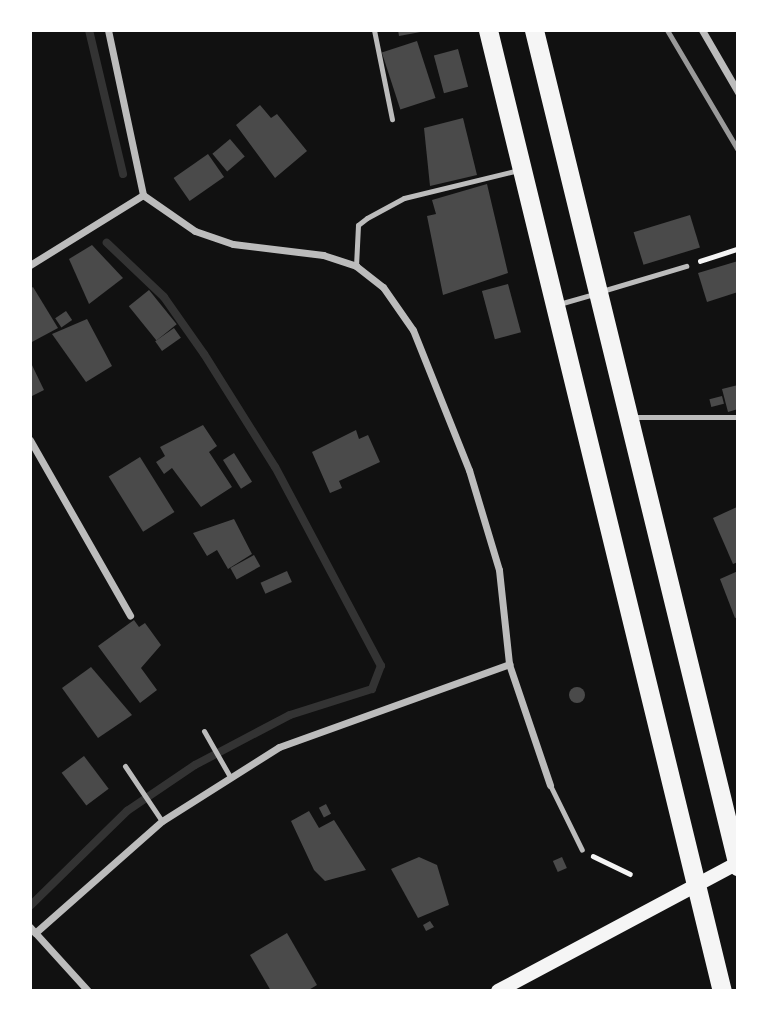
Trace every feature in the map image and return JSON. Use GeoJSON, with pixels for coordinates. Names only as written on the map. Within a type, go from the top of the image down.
{"type":"FeatureCollection","features":[{"type":"Feature","properties":{"kind":"highway"},"geometry":{"type":"LineString","coordinates":[[488,30],[552,306],[698,884],[722,991]]}},
{"type":"Feature","properties":{"kind":"highway"},"geometry":{"type":"LineString","coordinates":[[534,30],[738,864]]}},
{"type":"Feature","properties":{"kind":"main road"},"geometry":{"type":"LineString","coordinates":[[498,991],[738,864]]}},
{"type":"Feature","properties":{"kind":"street"},"geometry":{"type":"LineString","coordinates":[[108,30],[143,195],[195,231],[233,244],[323,255],[356,266],[383,287],[412,330],[469,470],[499,570],[509,664],[550,785]]}},
{"type":"Feature","properties":{"kind":"street"},"geometry":{"type":"LineString","coordinates":[[702,30],[738,92]]}},
{"type":"Feature","properties":{"kind":"street"},"geometry":{"type":"LineString","coordinates":[[30,265],[143,195]]}},
{"type":"Feature","properties":{"kind":"street"},"geometry":{"type":"LineString","coordinates":[[30,440],[130,615]]}},
{"type":"Feature","properties":{"kind":"street"},"geometry":{"type":"LineString","coordinates":[[88,991],[32,930],[162,821],[229,775],[279,747],[509,664]]}},
{"type":"Feature","properties":{"kind":"lane"},"geometry":{"type":"LineString","coordinates":[[374,30],[392,119]]}},
{"type":"Feature","properties":{"kind":"lane"},"geometry":{"type":"LineString","coordinates":[[356,266],[358,225],[367,218],[404,198],[521,170]]}},
{"type":"Feature","properties":{"kind":"lane"},"geometry":{"type":"LineString","coordinates":[[552,306],[686,266]]}},
{"type":"Feature","properties":{"kind":"lane"},"geometry":{"type":"LineString","coordinates":[[629,418],[738,417]]}},
{"type":"Feature","properties":{"kind":"lane"},"geometry":{"type":"LineString","coordinates":[[204,731],[229,775]]}},
{"type":"Feature","properties":{"kind":"lane"},"geometry":{"type":"LineString","coordinates":[[125,766],[162,821]]}},
{"type":"Feature","properties":{"kind":"lane"},"geometry":{"type":"LineString","coordinates":[[550,785],[582,850]]}},
{"type":"Feature","properties":{"kind":"path"},"geometry":{"type":"LineString","coordinates":[[686,266],[738,249]]}},
{"type":"Feature","properties":{"kind":"path"},"geometry":{"type":"LineString","coordinates":[[582,850],[630,874]]}},
{"type":"Feature","properties":{"kind":"building"},"geometry":{"type":"Polygon","coordinates":[[[398,30],[426,30],[426,31],[399,36],[398,30]]]}},
{"type":"Feature","properties":{"kind":"building"},"geometry":{"type":"Polygon","coordinates":[[[417,41],[436,98],[400,109],[382,52],[417,41]]]}},
{"type":"Feature","properties":{"kind":"building"},"geometry":{"type":"Polygon","coordinates":[[[458,49],[468,87],[444,93],[434,55],[458,49]]]}},
{"type":"Feature","properties":{"kind":"building"},"geometry":{"type":"Polygon","coordinates":[[[260,105],[271,118],[277,114],[307,151],[275,178],[236,125],[260,105]]]}},
{"type":"Feature","properties":{"kind":"building"},"geometry":{"type":"Polygon","coordinates":[[[463,118],[477,175],[430,186],[424,128],[463,118]]]}},
{"type":"Feature","properties":{"kind":"building"},"geometry":{"type":"Polygon","coordinates":[[[230,139],[245,157],[227,171],[212,154],[230,139]]]}},
{"type":"Feature","properties":{"kind":"building"},"geometry":{"type":"Polygon","coordinates":[[[208,154],[224,177],[190,201],[174,178],[208,154]]]}},
{"type":"Feature","properties":{"kind":"building"},"geometry":{"type":"Polygon","coordinates":[[[487,184],[508,273],[443,295],[427,216],[436,214],[432,200],[487,184]]]}},
{"type":"Feature","properties":{"kind":"building"},"geometry":{"type":"Polygon","coordinates":[[[690,215],[700,248],[644,265],[634,232],[690,215]]]}},
{"type":"Feature","properties":{"kind":"building"},"geometry":{"type":"Polygon","coordinates":[[[92,245],[123,278],[89,304],[69,259],[92,245]]]}},
{"type":"Feature","properties":{"kind":"building"},"geometry":{"type":"Polygon","coordinates":[[[738,261],[738,292],[707,302],[698,273],[738,261]]]}},
{"type":"Feature","properties":{"kind":"building"},"geometry":{"type":"Polygon","coordinates":[[[508,284],[521,332],[495,339],[482,291],[508,284]]]}},
{"type":"Feature","properties":{"kind":"building"},"geometry":{"type":"Polygon","coordinates":[[[33,287],[58,328],[30,343],[30,289],[33,287]]]}},
{"type":"Feature","properties":{"kind":"building"},"geometry":{"type":"Polygon","coordinates":[[[149,290],[177,324],[156,341],[129,306],[149,290]]]}},
{"type":"Feature","properties":{"kind":"building"},"geometry":{"type":"Polygon","coordinates":[[[66,311],[72,320],[61,327],[55,318],[66,311]]]}},
{"type":"Feature","properties":{"kind":"building"},"geometry":{"type":"Polygon","coordinates":[[[87,319],[112,366],[86,382],[52,334],[87,319]]]}},
{"type":"Feature","properties":{"kind":"building"},"geometry":{"type":"Polygon","coordinates":[[[174,328],[181,338],[162,351],[155,341],[174,328]]]}},
{"type":"Feature","properties":{"kind":"building"},"geometry":{"type":"Polygon","coordinates":[[[30,361],[44,390],[30,397],[30,361]]]}},
{"type":"Feature","properties":{"kind":"building"},"geometry":{"type":"Polygon","coordinates":[[[738,385],[738,409],[728,412],[722,389],[738,385]]]}},
{"type":"Feature","properties":{"kind":"building"},"geometry":{"type":"Polygon","coordinates":[[[722,396],[724,404],[711,407],[709,399],[722,396]]]}},
{"type":"Feature","properties":{"kind":"building"},"geometry":{"type":"Polygon","coordinates":[[[203,425],[217,446],[209,452],[232,487],[201,507],[172,468],[164,474],[156,462],[165,456],[160,447],[203,425]]]}},
{"type":"Feature","properties":{"kind":"building"},"geometry":{"type":"Polygon","coordinates":[[[356,430],[359,439],[368,435],[380,462],[339,481],[342,488],[330,493],[312,452],[356,430]]]}},
{"type":"Feature","properties":{"kind":"building"},"geometry":{"type":"Polygon","coordinates":[[[234,453],[252,482],[241,489],[223,460],[234,453]]]}},
{"type":"Feature","properties":{"kind":"building"},"geometry":{"type":"Polygon","coordinates":[[[140,457],[174,512],[143,532],[109,477],[140,457]]]}},
{"type":"Feature","properties":{"kind":"building"},"geometry":{"type":"Polygon","coordinates":[[[737,507],[738,562],[733,564],[713,518],[737,507]]]}},
{"type":"Feature","properties":{"kind":"building"},"geometry":{"type":"Polygon","coordinates":[[[234,519],[252,554],[228,569],[217,550],[207,556],[193,533],[234,519]]]}},
{"type":"Feature","properties":{"kind":"building"},"geometry":{"type":"Polygon","coordinates":[[[254,555],[260,566],[237,579],[230,568],[254,555]]]}},
{"type":"Feature","properties":{"kind":"building"},"geometry":{"type":"Polygon","coordinates":[[[287,571],[292,582],[265,594],[261,583],[287,571]]]}},
{"type":"Feature","properties":{"kind":"building"},"geometry":{"type":"Polygon","coordinates":[[[738,571],[738,617],[735,618],[720,579],[738,571]]]}},
{"type":"Feature","properties":{"kind":"building"},"geometry":{"type":"Polygon","coordinates":[[[134,620],[139,627],[145,623],[161,645],[141,668],[157,690],[140,703],[98,646],[134,620]]]}},
{"type":"Feature","properties":{"kind":"building"},"geometry":{"type":"Polygon","coordinates":[[[91,667],[132,715],[98,738],[62,688],[91,667]]]}},
{"type":"Feature","properties":{"kind":"building"},"geometry":{"type":"Polygon","coordinates":[[[574,687],[580,687],[585,695],[583,701],[574,703],[569,698],[569,692],[574,687]]]}},
{"type":"Feature","properties":{"kind":"building"},"geometry":{"type":"Polygon","coordinates":[[[84,756],[109,789],[86,806],[62,773],[84,756]]]}},
{"type":"Feature","properties":{"kind":"building"},"geometry":{"type":"Polygon","coordinates":[[[326,804],[331,814],[324,817],[319,808],[326,804]]]}},
{"type":"Feature","properties":{"kind":"building"},"geometry":{"type":"Polygon","coordinates":[[[309,811],[319,828],[334,820],[366,870],[325,881],[314,870],[291,821],[309,811]]]}},
{"type":"Feature","properties":{"kind":"building"},"geometry":{"type":"Polygon","coordinates":[[[419,857],[437,865],[449,905],[418,918],[391,869],[419,857]]]}},
{"type":"Feature","properties":{"kind":"building"},"geometry":{"type":"Polygon","coordinates":[[[562,857],[567,868],[558,872],[553,861],[562,857]]]}},
{"type":"Feature","properties":{"kind":"building"},"geometry":{"type":"Polygon","coordinates":[[[430,921],[434,927],[426,931],[423,925],[430,921]]]}},
{"type":"Feature","properties":{"kind":"building"},"geometry":{"type":"Polygon","coordinates":[[[287,933],[317,985],[307,991],[271,991],[250,955],[287,933]]]}},
{"type":"Feature","properties":{"kind":"waterway"},"geometry":{"type":"LineString","coordinates":[[89,30],[123,174]]}},
{"type":"Feature","properties":{"kind":"waterway"},"geometry":{"type":"LineString","coordinates":[[30,906],[127,811],[195,765],[290,715],[372,689],[381,666],[275,467],[204,354],[164,297],[107,243]]}},
{"type":"Feature","properties":{"kind":"railway"},"geometry":{"type":"LineString","coordinates":[[667,30],[738,150]]}}]}
